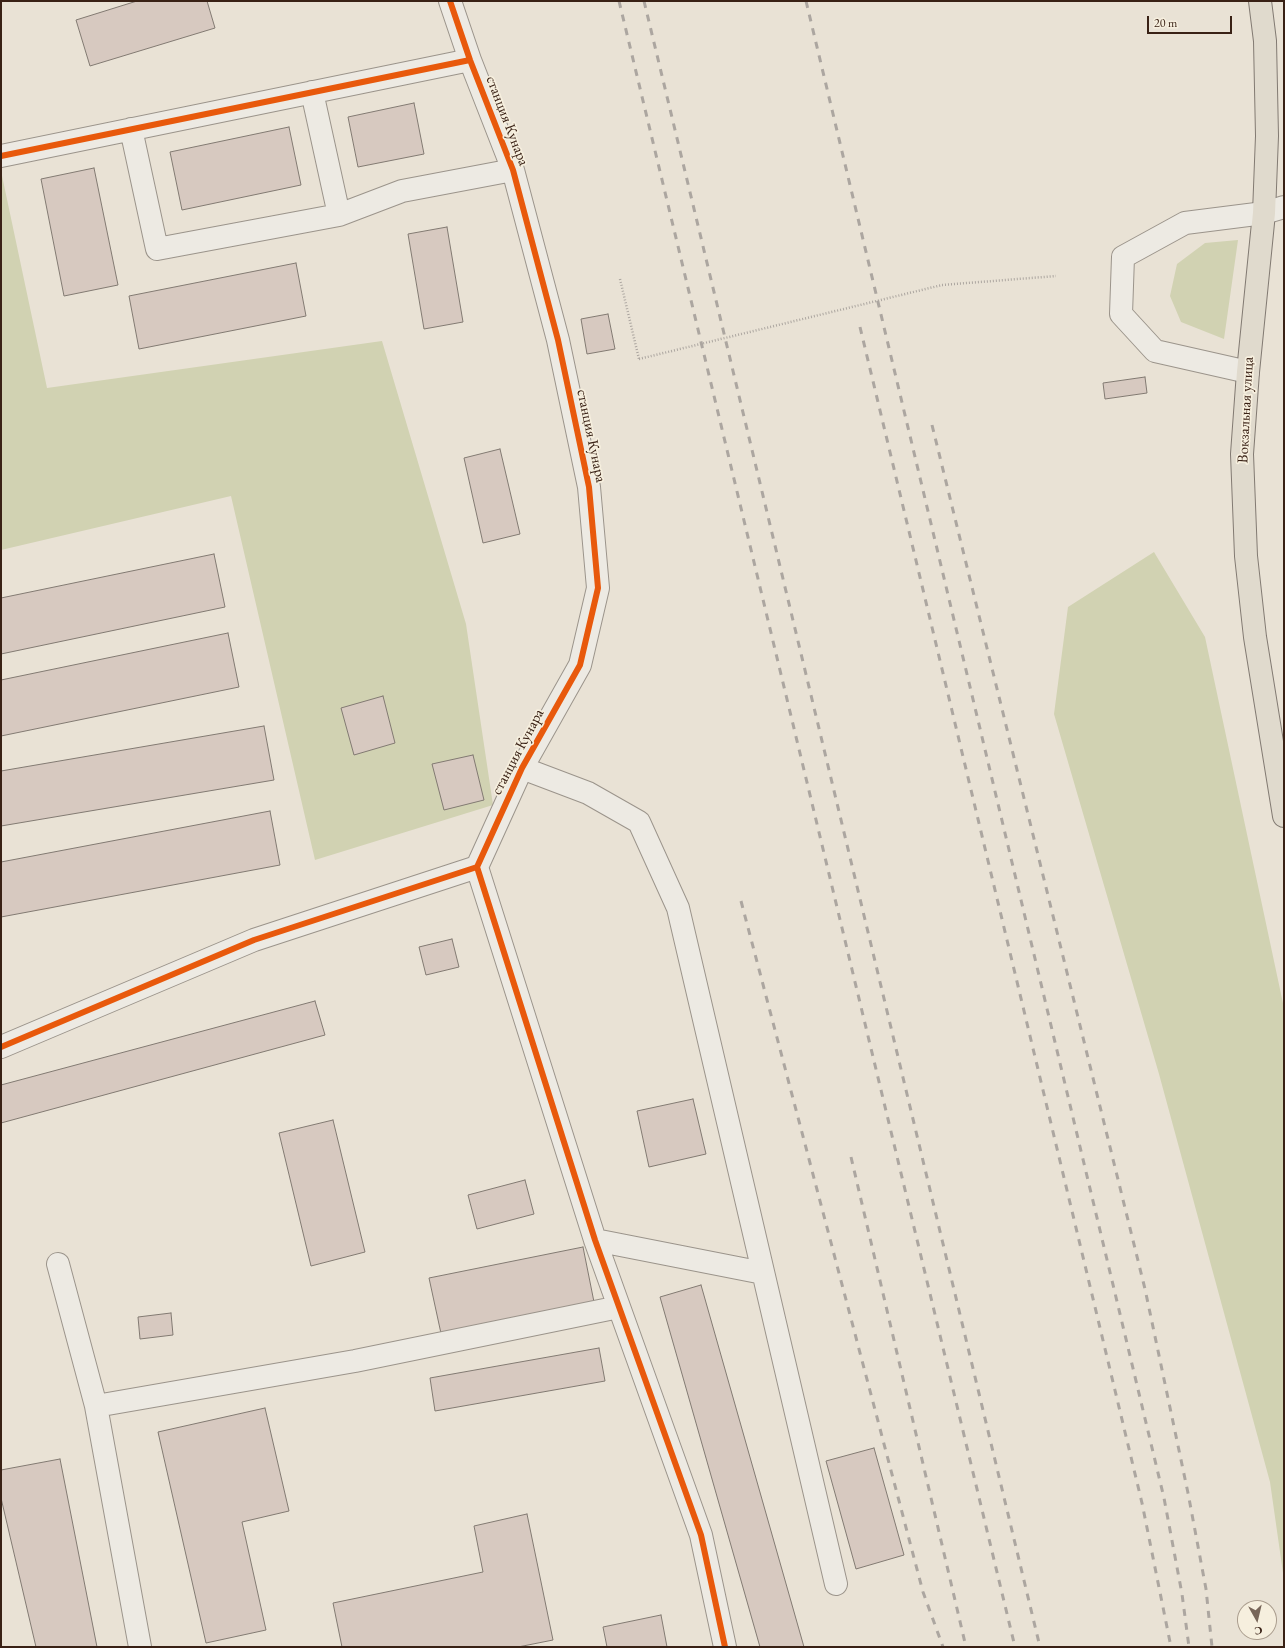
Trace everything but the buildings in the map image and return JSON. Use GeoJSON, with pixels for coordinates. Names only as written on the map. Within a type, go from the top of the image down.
{"type":"FeatureCollection","features":[{"type":"Feature","properties":{"kind":"main road","name":"Вокзальная улица"},"geometry":{"type":"LineString","coordinates":[[1260,1],[1264,41],[1267,136],[1274,210],[1248,372],[1242,454],[1246,556],[1255,638],[1284,816]]}},
{"type":"Feature","properties":{"kind":"street","name":"станция Кунара"},"geometry":{"type":"LineString","coordinates":[[450,1],[470,60],[512,170],[558,340],[589,487],[598,588],[580,665],[522,768],[477,867]]}},
{"type":"Feature","properties":{"kind":"street"},"geometry":{"type":"LineString","coordinates":[[1,156],[470,60]]}},
{"type":"Feature","properties":{"kind":"street"},"geometry":{"type":"LineString","coordinates":[[312,92],[339,215]]}},
{"type":"Feature","properties":{"kind":"street"},"geometry":{"type":"LineString","coordinates":[[131,129],[157,249],[339,215],[402,191],[512,170]]}},
{"type":"Feature","properties":{"kind":"street"},"geometry":{"type":"LineString","coordinates":[[1248,372],[1155,351],[1121,314],[1123,258],[1185,223],[1274,210]]}},
{"type":"Feature","properties":{"kind":"street"},"geometry":{"type":"LineString","coordinates":[[522,768],[588,793],[639,822],[678,908],[836,1584]]}},
{"type":"Feature","properties":{"kind":"street"},"geometry":{"type":"LineString","coordinates":[[1,1047],[254,940],[477,867],[595,1240],[701,1535],[725,1647]]}},
{"type":"Feature","properties":{"kind":"street"},"geometry":{"type":"LineString","coordinates":[[595,1240],[763,1273]]}},
{"type":"Feature","properties":{"kind":"street"},"geometry":{"type":"LineString","coordinates":[[58,1264],[96,1406],[140,1647]]}},
{"type":"Feature","properties":{"kind":"street"},"geometry":{"type":"LineString","coordinates":[[96,1406],[356,1361],[619,1307]]}},
{"type":"Feature","properties":{"kind":"path"},"geometry":{"type":"LineString","coordinates":[[620,279],[639,359],[942,285],[1056,276]]}},
{"type":"Feature","properties":{"kind":"green space"},"geometry":{"type":"Polygon","coordinates":[[[1,171],[47,388],[382,341],[466,624],[493,805],[315,860],[231,496],[1,550],[1,171]]]}},
{"type":"Feature","properties":{"kind":"green space"},"geometry":{"type":"Polygon","coordinates":[[[1238,240],[1224,339],[1181,322],[1170,296],[1177,264],[1205,243],[1238,240]]]}},
{"type":"Feature","properties":{"kind":"green space"},"geometry":{"type":"Polygon","coordinates":[[[1154,552],[1205,637],[1284,1008],[1284,1580],[1270,1482],[1159,1074],[1054,714],[1068,607],[1154,552]]]}},
{"type":"Feature","properties":{"kind":"railway"},"geometry":{"type":"LineString","coordinates":[[619,1],[1015,1647]]}},
{"type":"Feature","properties":{"kind":"railway"},"geometry":{"type":"LineString","coordinates":[[644,1],[1040,1647]]}},
{"type":"Feature","properties":{"kind":"railway"},"geometry":{"type":"LineString","coordinates":[[806,1],[1164,1498],[1182,1594],[1189,1647]]}},
{"type":"Feature","properties":{"kind":"railway"},"geometry":{"type":"LineString","coordinates":[[860,327],[1142,1503],[1171,1647]]}},
{"type":"Feature","properties":{"kind":"railway"},"geometry":{"type":"LineString","coordinates":[[932,425],[1145,1289],[1188,1493],[1206,1589],[1212,1647]]}},
{"type":"Feature","properties":{"kind":"railway"},"geometry":{"type":"LineString","coordinates":[[741,901],[923,1592],[943,1647]]}},
{"type":"Feature","properties":{"kind":"railway"},"geometry":{"type":"LineString","coordinates":[[851,1157],[966,1647]]}},
{"type":"Feature","properties":{"kind":"cycle path"},"geometry":{"type":"LineString","coordinates":[[450,1],[470,60],[513,170],[558,340],[589,487],[598,588],[580,665],[522,768],[477,867]]}},
{"type":"Feature","properties":{"kind":"cycle path"},"geometry":{"type":"LineString","coordinates":[[1,156],[470,60]]}},
{"type":"Feature","properties":{"kind":"cycle path"},"geometry":{"type":"LineString","coordinates":[[477,867],[595,1240],[701,1535],[725,1647]]}},
{"type":"Feature","properties":{"kind":"cycle path"},"geometry":{"type":"LineString","coordinates":[[1,1047],[254,940],[477,867]]}}]}
